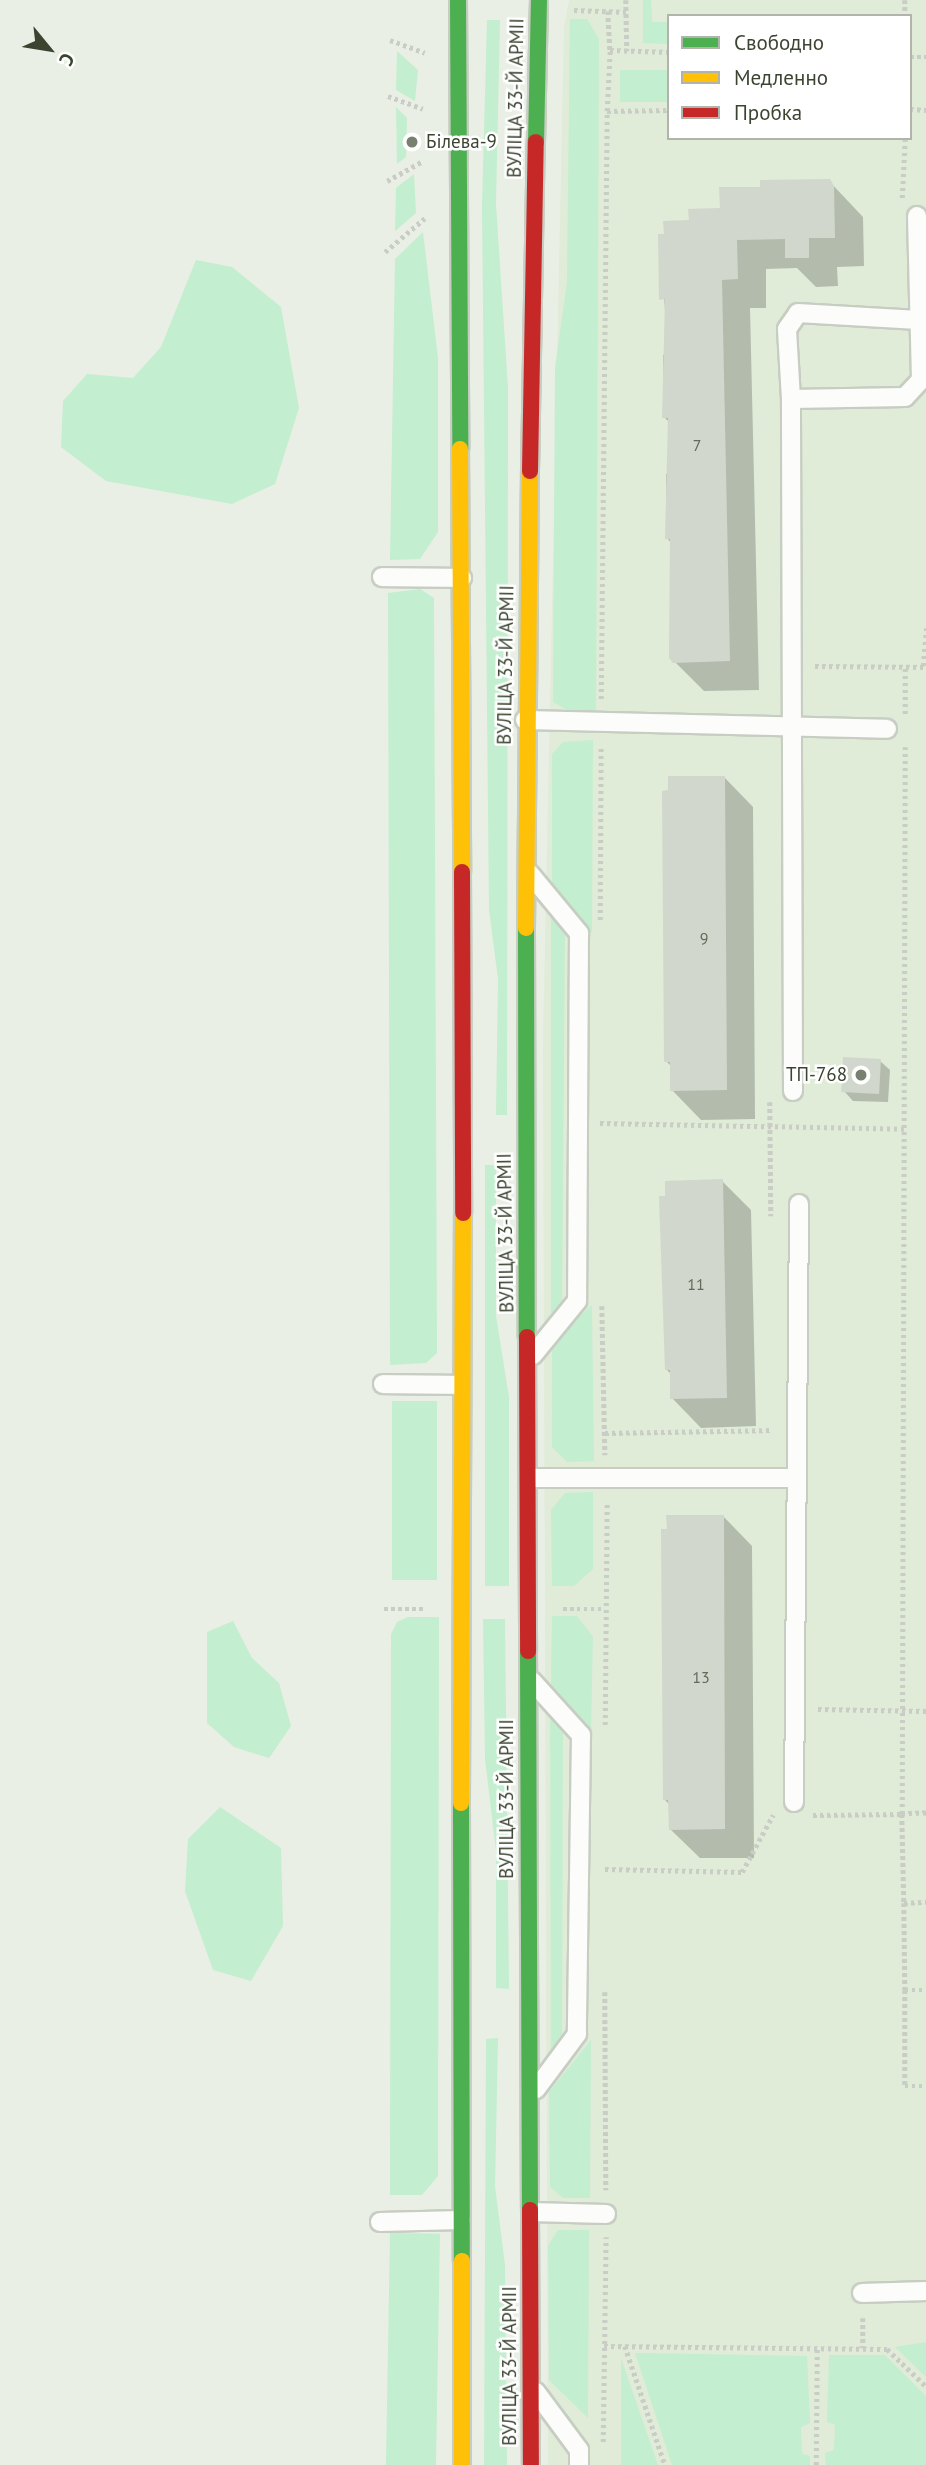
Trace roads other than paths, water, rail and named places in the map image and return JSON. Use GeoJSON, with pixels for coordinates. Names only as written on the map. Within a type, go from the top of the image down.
{"type":"FeatureCollection","features":[{"type":"Feature","properties":{"kind":"street"},"geometry":{"type":"LineString","coordinates":[[458,0],[464,1100],[460,1385],[464,1975],[462,2465]]}},
{"type":"Feature","properties":{"kind":"street","name":"ВУЛІЦА 33-Й АРМІІ"},"geometry":{"type":"LineString","coordinates":[[531,2465],[531,2212],[527,2053],[529,1478],[525,720],[539,0]]}},
{"type":"Feature","properties":{"kind":"street"},"geometry":{"type":"LineString","coordinates":[[464,1100],[474,1121],[484,1127]]}},
{"type":"Feature","properties":{"kind":"street"},"geometry":{"type":"LineString","coordinates":[[507,1127],[516,1121],[526,1102]]}},
{"type":"Feature","properties":{"kind":"street"},"geometry":{"type":"LineString","coordinates":[[464,1175],[468,1166],[484,1153]]}},
{"type":"Feature","properties":{"kind":"street"},"geometry":{"type":"LineString","coordinates":[[506,1153],[516,1159],[526,1180]]}},
{"type":"Feature","properties":{"kind":"street"},"geometry":{"type":"LineString","coordinates":[[464,1975],[474,1996],[484,2002]]}},
{"type":"Feature","properties":{"kind":"street"},"geometry":{"type":"LineString","coordinates":[[508,2002],[524,1987],[527,1976]]}},
{"type":"Feature","properties":{"kind":"street"},"geometry":{"type":"LineString","coordinates":[[464,2050],[475,2031],[484,2025]]}},
{"type":"Feature","properties":{"kind":"street"},"geometry":{"type":"LineString","coordinates":[[507,2025],[517,2032],[527,2053]]}},
{"type":"Feature","properties":{"kind":"lane"},"geometry":{"type":"LineString","coordinates":[[791,399],[905,397],[920,380],[917,216]]}},
{"type":"Feature","properties":{"kind":"lane"},"geometry":{"type":"LineString","coordinates":[[793,1091],[791,399],[787,329],[798,313],[918,320]]}},
{"type":"Feature","properties":{"kind":"lane"},"geometry":{"type":"LineString","coordinates":[[382,577],[462,578]]}},
{"type":"Feature","properties":{"kind":"lane"},"geometry":{"type":"LineString","coordinates":[[525,720],[896,732]]}},
{"type":"Feature","properties":{"kind":"lane"},"geometry":{"type":"LineString","coordinates":[[526,870],[579,933],[577,1301],[528,1361]]}},
{"type":"Feature","properties":{"kind":"lane"},"geometry":{"type":"LineString","coordinates":[[793,1811],[799,1204]]}},
{"type":"Feature","properties":{"kind":"lane"},"geometry":{"type":"LineString","coordinates":[[383,1384],[460,1385]]}},
{"type":"Feature","properties":{"kind":"lane"},"geometry":{"type":"LineString","coordinates":[[529,1478],[796,1478]]}},
{"type":"Feature","properties":{"kind":"lane"},"geometry":{"type":"LineString","coordinates":[[528,1676],[581,1735],[578,2034],[529,2098]]}},
{"type":"Feature","properties":{"kind":"lane"},"geometry":{"type":"LineString","coordinates":[[531,2212],[606,2214]]}},
{"type":"Feature","properties":{"kind":"lane"},"geometry":{"type":"LineString","coordinates":[[380,2222],[461,2220]]}},
{"type":"Feature","properties":{"kind":"lane"},"geometry":{"type":"LineString","coordinates":[[862,2293],[926,2291]]}},
{"type":"Feature","properties":{"kind":"lane"},"geometry":{"type":"LineString","coordinates":[[531,2385],[579,2449],[579,2465]]}},
{"type":"Feature","properties":{"kind":"place","name":"Білева-9"},"geometry":{"type":"Point","coordinates":[412,142]}},
{"type":"Feature","properties":{"kind":"place","name":"ТП-768"},"geometry":{"type":"Point","coordinates":[861,1075]}}]}
